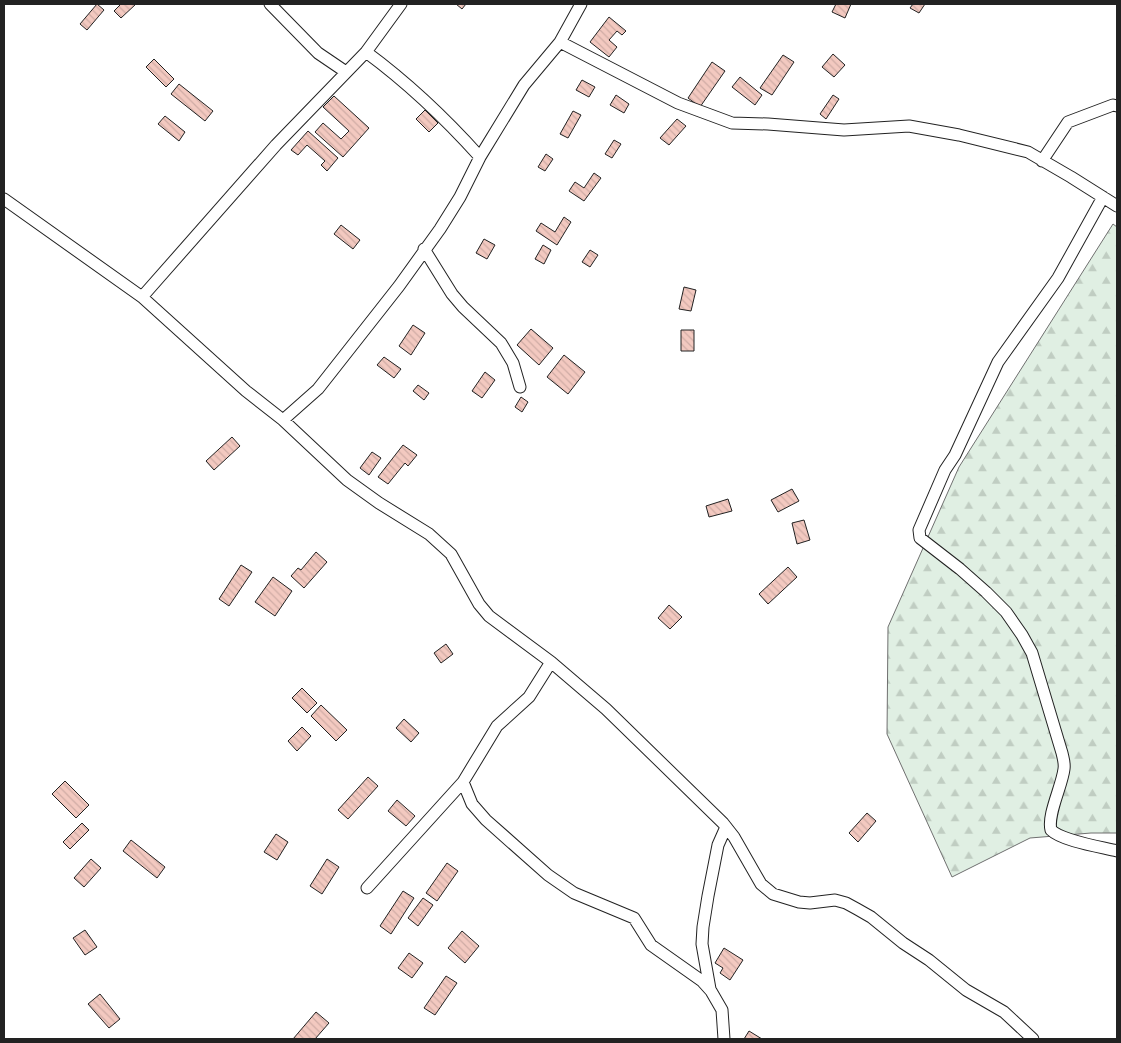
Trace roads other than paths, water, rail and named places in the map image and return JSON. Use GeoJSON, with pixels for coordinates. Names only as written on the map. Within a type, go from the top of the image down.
{"type":"FeatureCollection","features":[{"type":"Feature","properties":{"kind":"street"},"geometry":{"type":"LineString","coordinates":[[270,4],[318,53],[346,72]]}},
{"type":"Feature","properties":{"kind":"street"},"geometry":{"type":"LineString","coordinates":[[142,297],[276,145],[366,52],[401,4]]}},
{"type":"Feature","properties":{"kind":"street"},"geometry":{"type":"LineString","coordinates":[[283,420],[318,389],[399,286],[440,229],[460,197],[480,156],[524,85],[560,42],[581,4]]}},
{"type":"Feature","properties":{"kind":"street"},"geometry":{"type":"LineString","coordinates":[[560,42],[678,103],[732,123],[844,130],[909,126],[959,135],[1028,152],[1117,206]]}},
{"type":"Feature","properties":{"kind":"street"},"geometry":{"type":"LineString","coordinates":[[366,52],[395,73],[451,124],[480,156]]}},
{"type":"Feature","properties":{"kind":"street"},"geometry":{"type":"LineString","coordinates":[[1042,160],[1068,122],[1113,105],[1117,106]]}},
{"type":"Feature","properties":{"kind":"street"},"geometry":{"type":"LineString","coordinates":[[1104,197],[1058,278],[998,362],[956,455],[945,470],[919,533],[920,538],[960,569],[1006,612],[1022,634],[1032,653],[1064,761],[1062,778],[1050,821],[1051,830],[1068,839],[1117,851]]}},
{"type":"Feature","properties":{"kind":"street"},"geometry":{"type":"LineString","coordinates":[[4,199],[142,297],[246,391],[283,420],[347,480],[428,534],[451,554],[479,604],[489,616],[551,662],[606,709],[726,828],[742,850],[760,884],[773,894],[799,902],[810,903],[835,900],[857,909],[929,960],[966,990],[1004,1012],[1031,1039]]}},
{"type":"Feature","properties":{"kind":"street"},"geometry":{"type":"LineString","coordinates":[[424,249],[462,307],[501,343],[513,363],[520,386]]}},
{"type":"Feature","properties":{"kind":"street"},"geometry":{"type":"LineString","coordinates":[[367,888],[463,782],[497,726],[529,697],[551,662]]}},
{"type":"Feature","properties":{"kind":"street"},"geometry":{"type":"LineString","coordinates":[[463,782],[472,804],[486,820],[548,875],[574,893],[634,918],[655,949],[702,981],[711,991],[722,1010],[724,1039]]}},
{"type":"Feature","properties":{"kind":"street"},"geometry":{"type":"LineString","coordinates":[[711,991],[702,944],[703,927],[718,845],[726,828]]}}]}
